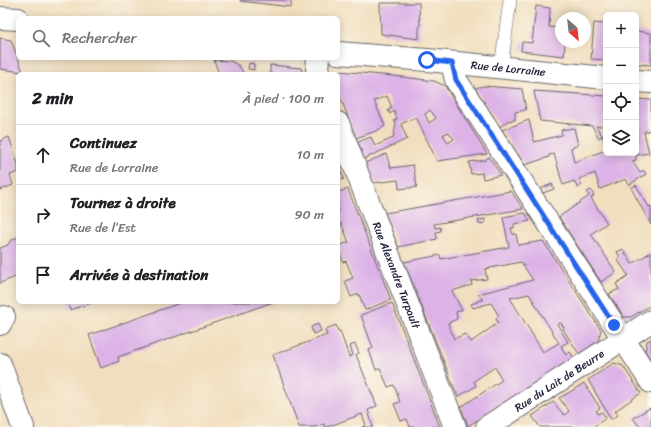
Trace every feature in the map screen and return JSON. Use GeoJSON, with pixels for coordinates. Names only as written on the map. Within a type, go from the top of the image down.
{"type":"FeatureCollection","features":[{"type":"Feature","properties":{"kind":"street"},"geometry":{"type":"LineString","coordinates":[[0,18],[16,20]]}},
{"type":"Feature","properties":{"kind":"street","name":"Rue de Lorraine"},"geometry":{"type":"LineString","coordinates":[[340,53],[420,59],[603,78]]}},
{"type":"Feature","properties":{"kind":"street"},"geometry":{"type":"LineString","coordinates":[[318,60],[318,72]]}},
{"type":"Feature","properties":{"kind":"street"},"geometry":{"type":"LineString","coordinates":[[452,63],[456,80],[651,382]]}},
{"type":"Feature","properties":{"kind":"street"},"geometry":{"type":"LineString","coordinates":[[639,81],[651,82]]}},
{"type":"Feature","properties":{"kind":"street","name":"Rue Alexandre Turpault"},"geometry":{"type":"LineString","coordinates":[[340,128],[455,427]]}},
{"type":"Feature","properties":{"kind":"street","name":"Rue du Lait de Beurre"},"geometry":{"type":"LineString","coordinates":[[487,427],[651,321]]}},
{"type":"Feature","properties":{"kind":"street"},"geometry":{"type":"LineString","coordinates":[[0,364],[24,427]]}},
{"type":"Feature","properties":{"kind":"lane"},"geometry":{"type":"LineString","coordinates":[[501,68],[510,0]]}},
{"type":"Feature","properties":{"kind":"building"},"geometry":{"type":"Polygon","coordinates":[[[291,0],[291,7],[240,1],[291,0]]]}},
{"type":"Feature","properties":{"kind":"building"},"geometry":{"type":"Polygon","coordinates":[[[380,3],[419,3],[419,39],[381,34],[380,3]]]}},
{"type":"Feature","properties":{"kind":"building"},"geometry":{"type":"Polygon","coordinates":[[[536,6],[550,8],[549,27],[555,28],[555,48],[565,48],[564,56],[521,51],[522,42],[532,43],[536,6]]]}},
{"type":"Feature","properties":{"kind":"building"},"geometry":{"type":"Polygon","coordinates":[[[594,23],[603,24],[603,60],[591,59],[594,23]]]}},
{"type":"Feature","properties":{"kind":"building"},"geometry":{"type":"Polygon","coordinates":[[[639,31],[651,33],[651,65],[639,64],[639,31]]]}},
{"type":"Feature","properties":{"kind":"building"},"geometry":{"type":"Polygon","coordinates":[[[0,38],[11,40],[16,53],[16,60],[18,60],[23,72],[0,69],[0,38]]]}},
{"type":"Feature","properties":{"kind":"building"},"geometry":{"type":"Polygon","coordinates":[[[214,60],[231,61],[239,66],[243,72],[218,72],[214,60]]]}},
{"type":"Feature","properties":{"kind":"building"},"geometry":{"type":"Polygon","coordinates":[[[249,63],[254,64],[254,70],[248,69],[249,63]]]}},
{"type":"Feature","properties":{"kind":"building"},"geometry":{"type":"Polygon","coordinates":[[[270,65],[301,68],[302,72],[270,72],[270,65]]]}},
{"type":"Feature","properties":{"kind":"building"},"geometry":{"type":"Polygon","coordinates":[[[339,71],[434,81],[445,86],[487,154],[437,161],[416,117],[401,124],[407,139],[364,159],[358,142],[371,137],[375,146],[393,138],[396,124],[394,120],[397,119],[394,111],[390,114],[388,110],[392,108],[387,96],[374,101],[385,126],[356,138],[340,96],[339,71]],[[430,110],[425,114],[429,123],[436,118],[430,110]],[[448,132],[443,135],[448,143],[454,139],[448,132]]]}},
{"type":"Feature","properties":{"kind":"building"},"geometry":{"type":"Polygon","coordinates":[[[484,86],[522,89],[526,110],[515,112],[515,120],[507,121],[500,127],[475,88],[484,86]]]}},
{"type":"Feature","properties":{"kind":"building"},"geometry":{"type":"Polygon","coordinates":[[[534,91],[603,96],[603,126],[596,126],[602,136],[599,138],[592,126],[540,121],[534,91]]]}},
{"type":"Feature","properties":{"kind":"building"},"geometry":{"type":"Polygon","coordinates":[[[639,99],[651,100],[651,134],[650,130],[644,132],[649,153],[639,155],[639,99]]]}},
{"type":"Feature","properties":{"kind":"building"},"geometry":{"type":"Polygon","coordinates":[[[529,120],[534,142],[562,135],[561,130],[574,128],[578,145],[571,148],[574,162],[603,151],[603,156],[636,156],[636,160],[632,161],[640,173],[643,170],[646,174],[629,185],[626,179],[600,189],[595,173],[579,179],[582,185],[578,188],[574,181],[563,185],[554,154],[525,165],[502,130],[529,120]]]}},
{"type":"Feature","properties":{"kind":"building"},"geometry":{"type":"Polygon","coordinates":[[[9,137],[16,158],[16,173],[10,175],[13,185],[0,190],[0,141],[9,137]]]}},
{"type":"Feature","properties":{"kind":"building"},"geometry":{"type":"Polygon","coordinates":[[[386,154],[391,168],[413,165],[417,187],[399,189],[398,180],[373,183],[365,163],[386,154]]]}},
{"type":"Feature","properties":{"kind":"building"},"geometry":{"type":"Polygon","coordinates":[[[489,157],[501,175],[483,179],[482,173],[471,174],[469,162],[485,160],[489,157]]]}},
{"type":"Feature","properties":{"kind":"building"},"geometry":{"type":"Polygon","coordinates":[[[340,171],[344,179],[340,180],[340,171]]]}},
{"type":"Feature","properties":{"kind":"building"},"geometry":{"type":"Polygon","coordinates":[[[552,184],[554,189],[543,193],[540,189],[552,184]]]}},
{"type":"Feature","properties":{"kind":"building"},"geometry":{"type":"Polygon","coordinates":[[[636,185],[649,207],[651,206],[651,225],[631,188],[636,185]]]}},
{"type":"Feature","properties":{"kind":"building"},"geometry":{"type":"Polygon","coordinates":[[[348,189],[391,300],[365,310],[359,294],[351,297],[345,281],[353,278],[346,261],[343,262],[340,252],[340,245],[349,242],[340,223],[340,191],[348,189]]]}},
{"type":"Feature","properties":{"kind":"building"},"geometry":{"type":"Polygon","coordinates":[[[591,190],[594,196],[591,198],[607,223],[591,234],[616,272],[601,282],[559,217],[589,196],[587,192],[591,190]]]}},
{"type":"Feature","properties":{"kind":"building"},"geometry":{"type":"Polygon","coordinates":[[[511,191],[523,209],[434,224],[435,228],[440,227],[441,231],[436,232],[437,239],[398,247],[385,213],[511,191]]]}},
{"type":"Feature","properties":{"kind":"building"},"geometry":{"type":"Polygon","coordinates":[[[525,213],[530,221],[514,224],[514,228],[511,228],[513,234],[516,234],[518,245],[543,241],[601,330],[598,341],[579,354],[563,329],[564,328],[561,323],[557,324],[568,342],[561,346],[566,355],[570,352],[574,358],[468,426],[461,407],[502,380],[495,367],[474,381],[476,386],[458,397],[404,262],[440,255],[441,259],[509,247],[503,217],[525,213]],[[521,262],[485,269],[487,279],[471,281],[472,285],[452,291],[462,310],[456,312],[457,319],[448,323],[454,339],[465,334],[471,342],[498,323],[496,318],[499,316],[491,303],[473,308],[471,304],[483,300],[478,294],[533,280],[521,262]],[[529,294],[510,298],[543,352],[559,343],[529,294]]]}},
{"type":"Feature","properties":{"kind":"building"},"geometry":{"type":"Polygon","coordinates":[[[485,219],[485,223],[479,224],[478,220],[485,219]]]}},
{"type":"Feature","properties":{"kind":"building"},"geometry":{"type":"Polygon","coordinates":[[[16,238],[16,277],[0,283],[0,248],[8,245],[10,241],[16,238]]]}},
{"type":"Feature","properties":{"kind":"building"},"geometry":{"type":"Polygon","coordinates":[[[623,249],[632,264],[651,252],[651,305],[631,317],[624,317],[609,294],[619,289],[616,284],[629,275],[617,259],[620,257],[617,252],[623,249]]]}},
{"type":"Feature","properties":{"kind":"building"},"geometry":{"type":"Polygon","coordinates":[[[392,303],[440,427],[410,427],[407,419],[401,421],[394,404],[400,402],[394,385],[388,387],[380,368],[376,370],[369,350],[373,348],[361,315],[392,303]]]}},
{"type":"Feature","properties":{"kind":"building"},"geometry":{"type":"Polygon","coordinates":[[[68,304],[88,304],[70,310],[68,304]]]}},
{"type":"Feature","properties":{"kind":"building"},"geometry":{"type":"Polygon","coordinates":[[[177,304],[267,304],[118,357],[119,361],[101,368],[89,335],[177,304]]]}},
{"type":"Feature","properties":{"kind":"building"},"geometry":{"type":"Polygon","coordinates":[[[318,324],[321,331],[313,334],[311,327],[318,324]]]}},
{"type":"Feature","properties":{"kind":"building"},"geometry":{"type":"Polygon","coordinates":[[[336,325],[338,331],[340,331],[349,357],[353,355],[350,346],[355,344],[359,353],[356,355],[377,406],[368,410],[373,427],[362,427],[366,425],[362,414],[327,427],[325,427],[324,424],[315,427],[299,427],[273,355],[327,335],[325,331],[326,329],[336,325]]]}},
{"type":"Feature","properties":{"kind":"building"},"geometry":{"type":"Polygon","coordinates":[[[651,339],[651,360],[645,351],[647,341],[651,339]]]}},
{"type":"Feature","properties":{"kind":"building"},"geometry":{"type":"Polygon","coordinates":[[[614,363],[623,366],[641,393],[615,411],[618,415],[611,419],[588,380],[614,363]]]}},
{"type":"Feature","properties":{"kind":"building"},"geometry":{"type":"Polygon","coordinates":[[[584,383],[600,408],[596,411],[598,414],[602,412],[606,418],[593,427],[540,427],[532,416],[553,402],[564,415],[569,411],[559,398],[584,383]]]}},
{"type":"Feature","properties":{"kind":"building"},"geometry":{"type":"Polygon","coordinates":[[[650,408],[651,427],[640,427],[633,418],[650,408]]]}},
{"type":"Feature","properties":{"kind":"route"},"geometry":{"type":"LineString","coordinates":[[427,60],[452,63],[456,80],[614,325]]}}]}
